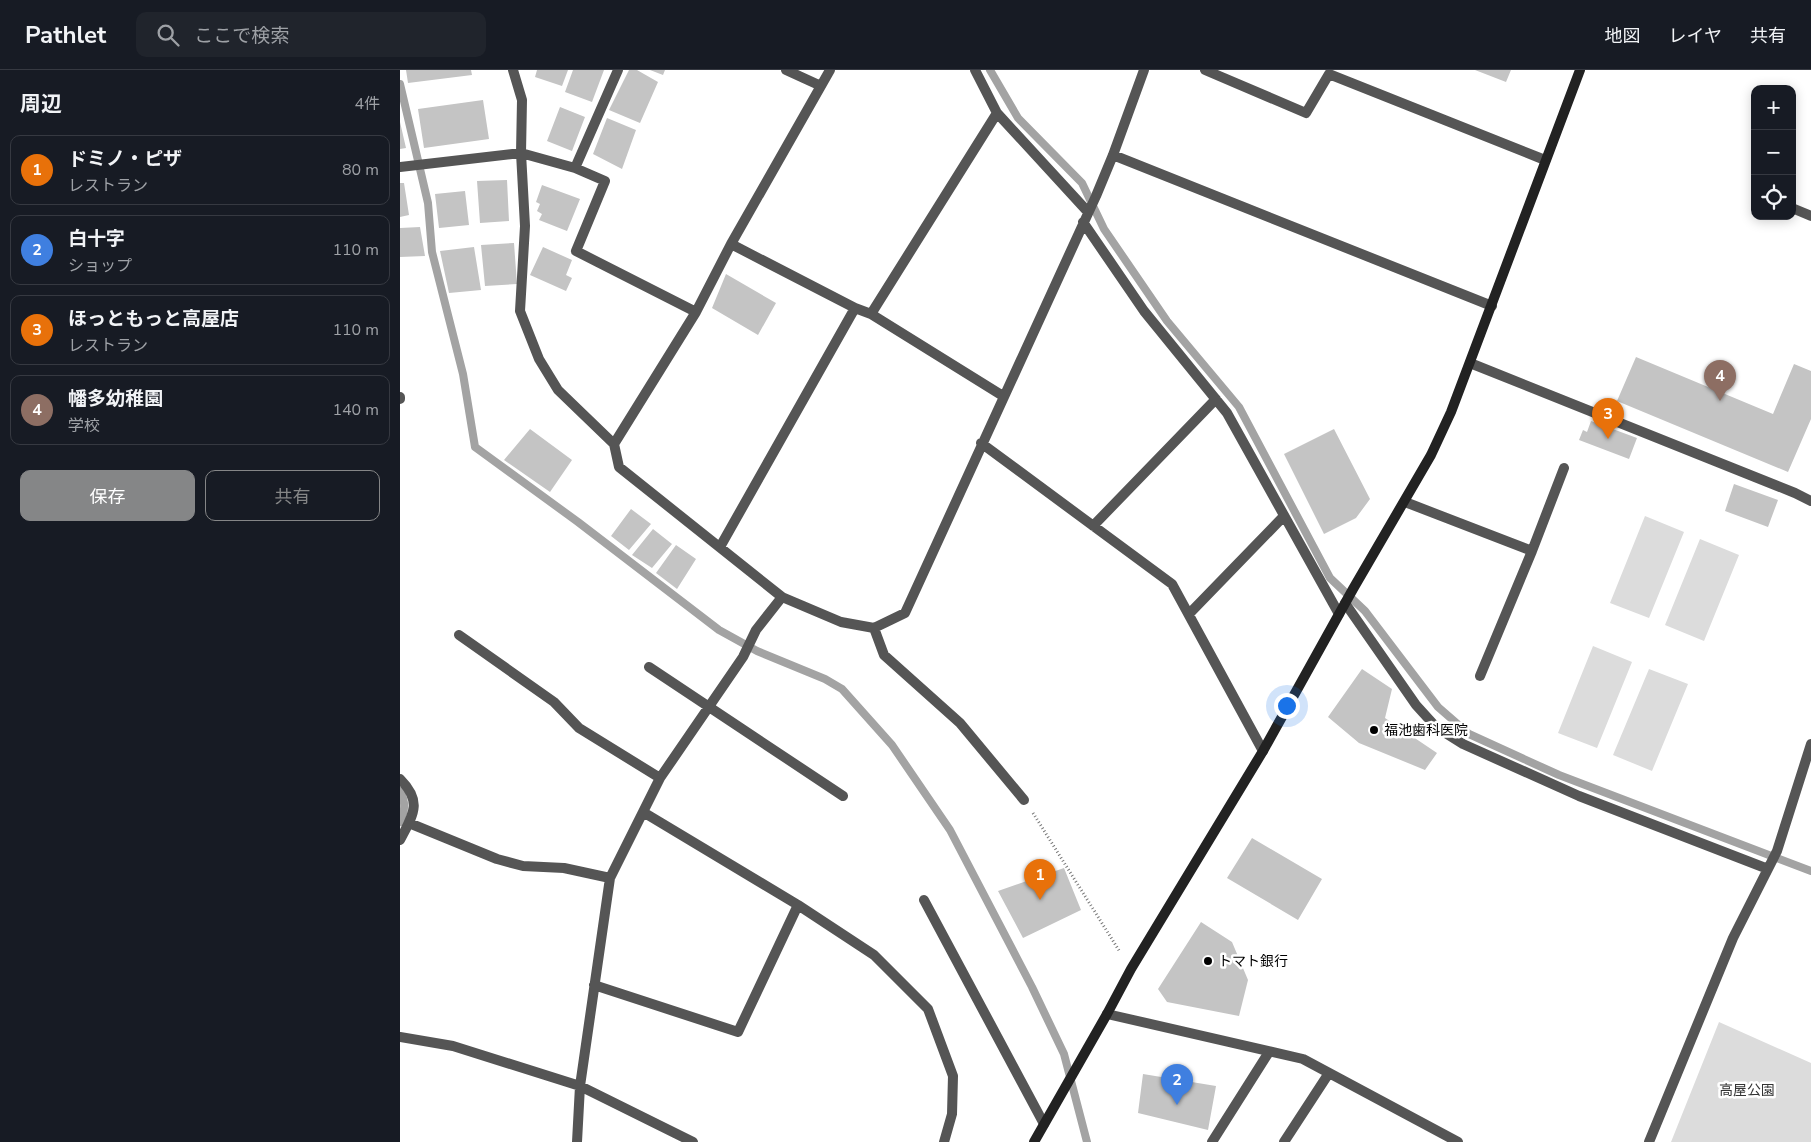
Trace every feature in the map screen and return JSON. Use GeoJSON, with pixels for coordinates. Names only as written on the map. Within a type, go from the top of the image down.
{"type":"FeatureCollection","features":[{"type":"Feature","properties":{"kind":"street"},"geometry":{"type":"LineString","coordinates":[[513,70],[522,100],[521,153],[525,226],[520,311],[539,359],[558,390],[614,444],[619,468],[782,597],[842,622],[874,628],[905,612],[1096,196],[1144,70]]}},
{"type":"Feature","properties":{"kind":"street"},"geometry":{"type":"LineString","coordinates":[[575,168],[618,70]]}},
{"type":"Feature","properties":{"kind":"street"},"geometry":{"type":"LineString","coordinates":[[786,70],[821,86]]}},
{"type":"Feature","properties":{"kind":"street"},"geometry":{"type":"LineString","coordinates":[[614,444],[696,312],[830,70]]}},
{"type":"Feature","properties":{"kind":"street"},"geometry":{"type":"LineString","coordinates":[[975,70],[997,113],[1089,209]]}},
{"type":"Feature","properties":{"kind":"street"},"geometry":{"type":"LineString","coordinates":[[1205,70],[1306,113],[1329,74],[1546,160]]}},
{"type":"Feature","properties":{"kind":"street"},"geometry":{"type":"LineString","coordinates":[[1034,1142],[1107,1014],[1130,969],[1263,751],[1353,589],[1431,455],[1451,412],[1470,363],[1580,70]]}},
{"type":"Feature","properties":{"kind":"street"},"geometry":{"type":"LineString","coordinates":[[871,314],[997,113]]}},
{"type":"Feature","properties":{"kind":"street"},"geometry":{"type":"LineString","coordinates":[[400,167],[521,153],[575,168],[605,181],[576,251],[696,312]]}},
{"type":"Feature","properties":{"kind":"street"},"geometry":{"type":"LineString","coordinates":[[1113,155],[1492,306]]}},
{"type":"Feature","properties":{"kind":"street"},"geometry":{"type":"LineString","coordinates":[[1796,210],[1811,216]]}},
{"type":"Feature","properties":{"kind":"street"},"geometry":{"type":"LineString","coordinates":[[1083,222],[1144,312],[1227,413],[1339,614]]}},
{"type":"Feature","properties":{"kind":"street"},"geometry":{"type":"LineString","coordinates":[[732,244],[855,308],[871,314],[1003,396]]}},
{"type":"Feature","properties":{"kind":"street"},"geometry":{"type":"LineString","coordinates":[[720,547],[855,308]]}},
{"type":"Feature","properties":{"kind":"street"},"geometry":{"type":"LineString","coordinates":[[1470,363],[1796,493],[1811,501]]}},
{"type":"Feature","properties":{"kind":"street"},"geometry":{"type":"LineString","coordinates":[[1093,526],[1216,399]]}},
{"type":"Feature","properties":{"kind":"street"},"geometry":{"type":"LineString","coordinates":[[981,443],[1172,584],[1263,751]]}},
{"type":"Feature","properties":{"kind":"street"},"geometry":{"type":"LineString","coordinates":[[1480,676],[1564,468]]}},
{"type":"Feature","properties":{"kind":"street"},"geometry":{"type":"LineString","coordinates":[[1405,502],[1532,551]]}},
{"type":"Feature","properties":{"kind":"street"},"geometry":{"type":"LineString","coordinates":[[1189,614],[1284,516]]}},
{"type":"Feature","properties":{"kind":"street"},"geometry":{"type":"LineString","coordinates":[[577,1142],[580,1086],[610,878],[660,778],[745,652],[756,630],[782,597]]}},
{"type":"Feature","properties":{"kind":"street"},"geometry":{"type":"LineString","coordinates":[[1346,602],[1416,705],[1436,727],[1463,744],[1579,796],[1770,865]]}},
{"type":"Feature","properties":{"kind":"street"},"geometry":{"type":"LineString","coordinates":[[874,628],[884,655],[960,723],[1024,800]]}},
{"type":"Feature","properties":{"kind":"street"},"geometry":{"type":"LineString","coordinates":[[459,635],[554,702],[579,728],[660,778]]}},
{"type":"Feature","properties":{"kind":"street"},"geometry":{"type":"LineString","coordinates":[[649,667],[843,796]]}},
{"type":"Feature","properties":{"kind":"street"},"geometry":{"type":"LineString","coordinates":[[1649,1142],[1733,938],[1777,851],[1811,744]]}},
{"type":"Feature","properties":{"kind":"street"},"geometry":{"type":"LineString","coordinates":[[400,779],[410,790],[415,806],[400,840]]}},
{"type":"Feature","properties":{"kind":"street"},"geometry":{"type":"LineString","coordinates":[[643,812],[798,905],[874,955],[928,1009],[953,1076],[952,1114],[944,1142]]}},
{"type":"Feature","properties":{"kind":"street"},"geometry":{"type":"LineString","coordinates":[[408,823],[497,859],[523,866],[564,868],[610,878]]}},
{"type":"Feature","properties":{"kind":"street"},"geometry":{"type":"LineString","coordinates":[[924,900],[1044,1124]]}},
{"type":"Feature","properties":{"kind":"street"},"geometry":{"type":"LineString","coordinates":[[594,985],[738,1032],[798,905]]}},
{"type":"Feature","properties":{"kind":"street"},"geometry":{"type":"LineString","coordinates":[[1107,1014],[1302,1059],[1458,1142]]}},
{"type":"Feature","properties":{"kind":"street"},"geometry":{"type":"LineString","coordinates":[[400,1037],[453,1046],[580,1086],[692,1142]]}},
{"type":"Feature","properties":{"kind":"street"},"geometry":{"type":"LineString","coordinates":[[1212,1142],[1269,1052]]}},
{"type":"Feature","properties":{"kind":"street"},"geometry":{"type":"LineString","coordinates":[[1284,1142],[1329,1073]]}},
{"type":"Feature","properties":{"kind":"path"},"geometry":{"type":"LineString","coordinates":[[1024,800],[1130,969]]}},
{"type":"Feature","properties":{"kind":"green space"},"geometry":{"type":"Polygon","coordinates":[[[1645,516],[1684,532],[1649,618],[1610,603],[1645,516]]]}},
{"type":"Feature","properties":{"kind":"green space"},"geometry":{"type":"Polygon","coordinates":[[[1700,539],[1739,555],[1704,641],[1665,625],[1700,539]]]}},
{"type":"Feature","properties":{"kind":"green space"},"geometry":{"type":"Polygon","coordinates":[[[1593,646],[1632,662],[1597,748],[1558,733],[1593,646]]]}},
{"type":"Feature","properties":{"kind":"green space"},"geometry":{"type":"Polygon","coordinates":[[[1649,669],[1688,684],[1652,771],[1613,755],[1649,669]]]}},
{"type":"Feature","properties":{"kind":"green space","name":"高屋公園"},"geometry":{"type":"Polygon","coordinates":[[[1719,1022],[1811,1063],[1811,1142],[1671,1142],[1719,1022]]]}},
{"type":"Feature","properties":{"kind":"building"},"geometry":{"type":"Polygon","coordinates":[[[406,70],[471,70],[472,75],[408,83],[406,70]]]}},
{"type":"Feature","properties":{"kind":"building"},"geometry":{"type":"Polygon","coordinates":[[[537,70],[568,70],[562,86],[535,77],[537,70]]]}},
{"type":"Feature","properties":{"kind":"building"},"geometry":{"type":"Polygon","coordinates":[[[573,70],[604,70],[592,102],[565,92],[573,70]]]}},
{"type":"Feature","properties":{"kind":"building"},"geometry":{"type":"Polygon","coordinates":[[[629,70],[637,70],[658,82],[640,123],[609,110],[629,70]]]}},
{"type":"Feature","properties":{"kind":"building"},"geometry":{"type":"Polygon","coordinates":[[[650,70],[665,70],[663,75],[650,70]]]}},
{"type":"Feature","properties":{"kind":"building"},"geometry":{"type":"Polygon","coordinates":[[[1475,70],[1511,70],[1506,82],[1475,70]]]}},
{"type":"Feature","properties":{"kind":"building"},"geometry":{"type":"Polygon","coordinates":[[[483,100],[489,139],[424,148],[418,109],[483,100]]]}},
{"type":"Feature","properties":{"kind":"building"},"geometry":{"type":"Polygon","coordinates":[[[560,107],[585,117],[572,151],[547,141],[560,107]]]}},
{"type":"Feature","properties":{"kind":"building"},"geometry":{"type":"Polygon","coordinates":[[[607,118],[636,130],[622,169],[593,154],[607,118]]]}},
{"type":"Feature","properties":{"kind":"building"},"geometry":{"type":"Polygon","coordinates":[[[400,122],[406,148],[400,149],[400,122]]]}},
{"type":"Feature","properties":{"kind":"building"},"geometry":{"type":"Polygon","coordinates":[[[507,180],[509,221],[480,223],[477,181],[507,180]]]}},
{"type":"Feature","properties":{"kind":"building"},"geometry":{"type":"Polygon","coordinates":[[[400,183],[404,183],[409,215],[400,217],[400,183]]]}},
{"type":"Feature","properties":{"kind":"building"},"geometry":{"type":"Polygon","coordinates":[[[542,185],[580,199],[567,231],[539,220],[542,214],[537,211],[540,204],[536,202],[542,185]]]}},
{"type":"Feature","properties":{"kind":"building"},"geometry":{"type":"Polygon","coordinates":[[[465,191],[469,225],[439,228],[435,194],[465,191]]]}},
{"type":"Feature","properties":{"kind":"building"},"geometry":{"type":"Polygon","coordinates":[[[420,227],[425,256],[400,257],[400,228],[420,227]]]}},
{"type":"Feature","properties":{"kind":"building"},"geometry":{"type":"Polygon","coordinates":[[[514,243],[517,284],[485,286],[481,245],[514,243]]]}},
{"type":"Feature","properties":{"kind":"building"},"geometry":{"type":"Polygon","coordinates":[[[474,247],[481,290],[449,293],[440,251],[474,247]]]}},
{"type":"Feature","properties":{"kind":"building"},"geometry":{"type":"Polygon","coordinates":[[[543,247],[572,260],[566,275],[572,278],[566,291],[530,275],[543,247]]]}},
{"type":"Feature","properties":{"kind":"building"},"geometry":{"type":"Polygon","coordinates":[[[726,274],[776,303],[758,335],[712,308],[726,274]]]}},
{"type":"Feature","properties":{"kind":"building"},"geometry":{"type":"Polygon","coordinates":[[[1636,357],[1773,414],[1794,364],[1811,371],[1811,419],[1788,472],[1617,401],[1636,357]]]}},
{"type":"Feature","properties":{"kind":"building"},"geometry":{"type":"Polygon","coordinates":[[[1591,421],[1637,438],[1629,459],[1579,440],[1583,430],[1587,432],[1591,421]]]}},
{"type":"Feature","properties":{"kind":"building"},"geometry":{"type":"Polygon","coordinates":[[[530,429],[572,460],[550,492],[504,460],[530,429]]]}},
{"type":"Feature","properties":{"kind":"building"},"geometry":{"type":"Polygon","coordinates":[[[1334,429],[1370,499],[1356,518],[1324,534],[1284,454],[1334,429]]]}},
{"type":"Feature","properties":{"kind":"building"},"geometry":{"type":"Polygon","coordinates":[[[1734,484],[1778,500],[1768,527],[1725,511],[1734,484]]]}},
{"type":"Feature","properties":{"kind":"building"},"geometry":{"type":"Polygon","coordinates":[[[631,509],[651,524],[629,550],[611,536],[631,509]]]}},
{"type":"Feature","properties":{"kind":"building"},"geometry":{"type":"Polygon","coordinates":[[[653,529],[672,544],[652,568],[632,555],[653,529]]]}},
{"type":"Feature","properties":{"kind":"building"},"geometry":{"type":"Polygon","coordinates":[[[676,545],[696,559],[677,589],[656,573],[676,545]]]}},
{"type":"Feature","properties":{"kind":"building","name":"福池歯科医院"},"geometry":{"type":"Polygon","coordinates":[[[1362,669],[1392,689],[1385,718],[1437,753],[1425,770],[1359,743],[1328,717],[1362,669]]]}},
{"type":"Feature","properties":{"kind":"building"},"geometry":{"type":"Polygon","coordinates":[[[1252,838],[1322,879],[1298,920],[1227,878],[1252,838]]]}},
{"type":"Feature","properties":{"kind":"building"},"geometry":{"type":"Polygon","coordinates":[[[1064,868],[1081,910],[1023,938],[998,891],[1064,868]]]}},
{"type":"Feature","properties":{"kind":"building","name":"トマト銀行"},"geometry":{"type":"Polygon","coordinates":[[[1201,922],[1232,942],[1248,980],[1239,1016],[1167,1002],[1158,989],[1201,922]]]}},
{"type":"Feature","properties":{"kind":"building"},"geometry":{"type":"Polygon","coordinates":[[[1143,1074],[1216,1086],[1208,1130],[1138,1113],[1143,1074]]]}},
{"type":"Feature","properties":{"kind":"waterway"},"geometry":{"type":"LineString","coordinates":[[990,70],[1018,118],[1082,183],[1104,229],[1167,321],[1239,407],[1330,578],[1365,611],[1438,707],[1469,734],[1559,775],[1811,871]]}},
{"type":"Feature","properties":{"kind":"waterway"},"geometry":{"type":"LineString","coordinates":[[400,84],[428,203],[432,252],[463,374],[475,447],[578,522],[719,630],[757,651],[825,679],[842,689],[892,745],[950,830],[1032,987],[1064,1054],[1087,1142]]}},
{"type":"Feature","properties":{"kind":"waterway"},"geometry":{"type":"LineString","coordinates":[[400,791],[404,806],[400,822]]}},
{"type":"Feature","properties":{"kind":"place","name":"幡多幼稚園"},"geometry":{"type":"Point","coordinates":[1720,401]}},
{"type":"Feature","properties":{"kind":"place","name":"ほっともっと高屋店"},"geometry":{"type":"Point","coordinates":[1608,439]}},
{"type":"Feature","properties":{"kind":"place","name":"福池歯科医院"},"geometry":{"type":"Point","coordinates":[1374,730]}},
{"type":"Feature","properties":{"kind":"place","name":"ドミノ・ピザ"},"geometry":{"type":"Point","coordinates":[1040,900]}},
{"type":"Feature","properties":{"kind":"place","name":"トマト銀行"},"geometry":{"type":"Point","coordinates":[1208,961]}},
{"type":"Feature","properties":{"kind":"place","name":"白十字"},"geometry":{"type":"Point","coordinates":[1177,1105]}}]}
